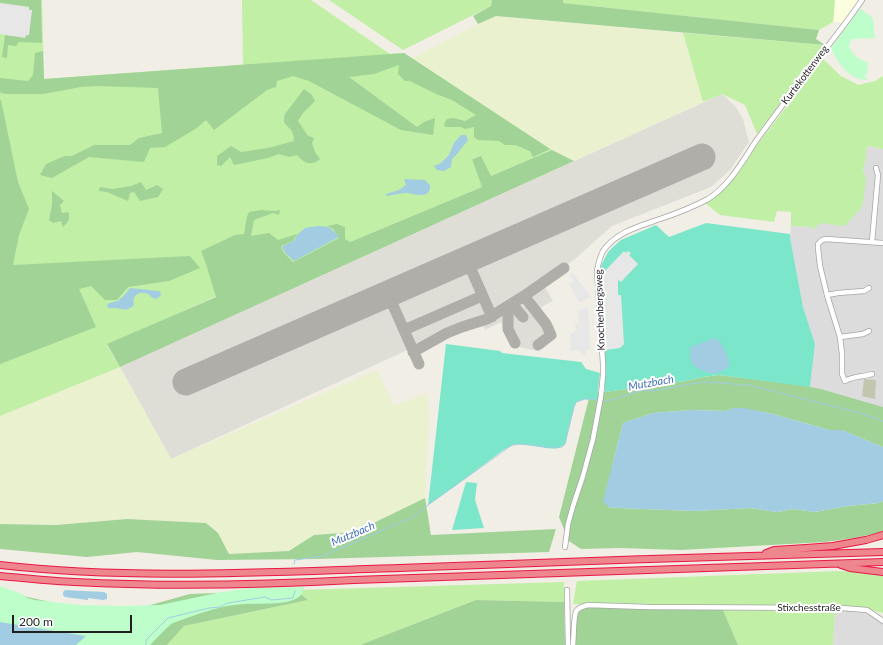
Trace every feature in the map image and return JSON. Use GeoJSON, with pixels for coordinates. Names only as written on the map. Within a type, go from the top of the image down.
{"type":"FeatureCollection","features":[{"type":"Feature","properties":{"kind":"highway"},"geometry":{"type":"LineString","coordinates":[[763,555],[774,550],[833,546],[883,535]]}},
{"type":"Feature","properties":{"kind":"highway"},"geometry":{"type":"LineString","coordinates":[[0,565],[74,572],[119,574],[271,573],[883,552]]}},
{"type":"Feature","properties":{"kind":"highway"},"geometry":{"type":"LineString","coordinates":[[0,576],[75,582],[195,585],[883,562]]}},
{"type":"Feature","properties":{"kind":"highway"},"geometry":{"type":"LineString","coordinates":[[836,563],[850,568],[883,572]]}},
{"type":"Feature","properties":{"kind":"street","name":"Kurtekottenweg"},"geometry":{"type":"LineString","coordinates":[[750,151],[803,77],[862,0]]}},
{"type":"Feature","properties":{"kind":"street","name":"Knochenbergsweg"},"geometry":{"type":"LineString","coordinates":[[565,547],[568,524],[593,439],[601,396],[603,364],[597,271],[603,252],[620,235],[708,198],[723,187],[750,151]]}},
{"type":"Feature","properties":{"kind":"street"},"geometry":{"type":"LineString","coordinates":[[872,242],[878,175],[876,168]]}},
{"type":"Feature","properties":{"kind":"street"},"geometry":{"type":"LineString","coordinates":[[872,374],[849,378],[844,381],[842,374],[840,337],[820,266],[818,244],[822,240],[826,239],[883,243]]}},
{"type":"Feature","properties":{"kind":"street"},"geometry":{"type":"LineString","coordinates":[[827,295],[864,291],[869,288]]}},
{"type":"Feature","properties":{"kind":"street"},"geometry":{"type":"LineString","coordinates":[[840,337],[863,334],[869,331]]}},
{"type":"Feature","properties":{"kind":"street"},"geometry":{"type":"LineString","coordinates":[[566,590],[568,645]]}},
{"type":"Feature","properties":{"kind":"street","name":"Stixchesstraße"},"geometry":{"type":"LineString","coordinates":[[573,645],[575,613],[582,606],[588,605],[732,608],[842,608],[867,610],[883,621]]}},
{"type":"Feature","properties":{"kind":"shaded area"},"geometry":{"type":"Polygon","coordinates":[[[835,0],[861,0],[843,23],[833,22],[835,0]]]}},
{"type":"Feature","properties":{"kind":"shaded area"},"geometry":{"type":"Polygon","coordinates":[[[0,3],[29,7],[29,10],[32,10],[29,35],[26,35],[25,38],[0,34],[0,3]]]}},
{"type":"Feature","properties":{"kind":"shaded area"},"geometry":{"type":"Polygon","coordinates":[[[496,16],[683,33],[703,102],[574,161],[552,150],[412,58],[496,16]]]}},
{"type":"Feature","properties":{"kind":"shaded area"},"geometry":{"type":"Polygon","coordinates":[[[722,94],[735,106],[743,119],[749,142],[730,170],[711,187],[612,226],[575,259],[542,282],[553,301],[541,307],[555,336],[538,351],[513,346],[501,322],[485,330],[479,317],[171,459],[120,367],[722,94]]]}},
{"type":"Feature","properties":{"kind":"shaded area"},"geometry":{"type":"Polygon","coordinates":[[[867,146],[883,149],[883,407],[810,387],[815,344],[803,307],[790,237],[791,226],[811,227],[820,223],[866,178],[863,170],[867,146]]]}},
{"type":"Feature","properties":{"kind":"shaded area"},"geometry":{"type":"Polygon","coordinates":[[[624,251],[626,253],[628,251],[631,253],[629,255],[638,264],[621,282],[618,280],[618,295],[621,295],[624,344],[620,348],[605,350],[601,282],[603,273],[624,251]]]}},
{"type":"Feature","properties":{"kind":"shaded area"},"geometry":{"type":"Polygon","coordinates":[[[572,272],[591,297],[579,303],[569,283],[573,282],[570,274],[572,272]]]}},
{"type":"Feature","properties":{"kind":"shaded area"},"geometry":{"type":"Polygon","coordinates":[[[588,307],[590,349],[587,350],[584,356],[578,350],[571,351],[570,333],[573,333],[576,330],[575,322],[582,328],[582,324],[579,325],[578,311],[588,307]]]}},
{"type":"Feature","properties":{"kind":"shaded area"},"geometry":{"type":"Polygon","coordinates":[[[120,367],[171,459],[377,370],[394,406],[427,393],[429,417],[425,498],[355,532],[314,535],[289,551],[229,554],[218,533],[206,523],[127,519],[56,525],[0,524],[0,416],[120,367]]]}},
{"type":"Feature","properties":{"kind":"shaded area"},"geometry":{"type":"Polygon","coordinates":[[[864,379],[876,380],[875,399],[862,396],[864,379]]]}},
{"type":"Feature","properties":{"kind":"shaded area"},"geometry":{"type":"Polygon","coordinates":[[[842,607],[870,610],[883,620],[883,645],[833,645],[835,614],[842,607]]]}},
{"type":"Feature","properties":{"kind":"green space"},"geometry":{"type":"Polygon","coordinates":[[[0,0],[42,0],[44,79],[243,65],[242,0],[311,0],[390,54],[404,53],[552,150],[491,176],[481,157],[472,158],[482,187],[350,242],[345,240],[345,227],[327,226],[333,229],[340,238],[293,262],[107,345],[120,367],[0,416],[0,0]]]}},
{"type":"Feature","properties":{"kind":"green space"},"geometry":{"type":"Polygon","coordinates":[[[0,0],[41,0],[42,43],[19,42],[16,46],[8,45],[7,58],[2,57],[5,35],[25,37],[32,10],[29,10],[29,7],[0,3],[0,0]]]}},
{"type":"Feature","properties":{"kind":"green space"},"geometry":{"type":"Polygon","coordinates":[[[329,0],[492,0],[491,6],[403,50],[329,0]]]}},
{"type":"Feature","properties":{"kind":"green space"},"geometry":{"type":"Polygon","coordinates":[[[492,0],[563,0],[563,3],[819,30],[816,39],[825,45],[496,16],[478,24],[473,16],[491,6],[492,0]]]}},
{"type":"Feature","properties":{"kind":"green space"},"geometry":{"type":"Polygon","coordinates":[[[563,0],[835,0],[833,22],[819,30],[563,3],[563,0]]]}},
{"type":"Feature","properties":{"kind":"green space"},"geometry":{"type":"Polygon","coordinates":[[[860,9],[873,18],[875,38],[854,39],[851,40],[849,45],[856,57],[869,63],[867,65],[868,73],[865,74],[867,80],[849,74],[840,64],[831,48],[860,9]]]}},
{"type":"Feature","properties":{"kind":"green space"},"geometry":{"type":"Polygon","coordinates":[[[683,33],[825,45],[797,77],[794,86],[757,134],[745,105],[722,94],[703,102],[683,33]]]}},
{"type":"Feature","properties":{"kind":"green space"},"geometry":{"type":"Polygon","coordinates":[[[43,51],[44,79],[404,53],[550,149],[533,157],[530,151],[515,145],[505,145],[499,141],[478,140],[474,137],[474,127],[465,129],[461,127],[445,127],[444,124],[447,119],[453,118],[465,121],[476,115],[452,100],[410,81],[405,81],[398,74],[399,65],[374,74],[349,77],[417,127],[424,122],[435,118],[433,135],[401,130],[309,81],[293,76],[277,81],[276,87],[267,90],[214,130],[206,120],[197,128],[165,147],[150,148],[144,162],[89,157],[52,178],[40,175],[46,164],[65,156],[72,156],[94,145],[130,145],[139,138],[162,133],[158,88],[97,86],[81,87],[43,94],[1,93],[0,78],[28,81],[33,75],[35,53],[43,51]]]}},
{"type":"Feature","properties":{"kind":"green space"},"geometry":{"type":"Polygon","coordinates":[[[822,58],[841,76],[858,85],[875,81],[883,76],[883,149],[867,146],[863,170],[866,178],[861,208],[845,226],[820,223],[815,229],[811,227],[791,226],[791,212],[777,211],[774,222],[720,215],[705,203],[726,187],[739,171],[760,141],[815,70],[822,58]]]}},
{"type":"Feature","properties":{"kind":"green space"},"geometry":{"type":"Polygon","coordinates":[[[304,89],[311,94],[315,101],[303,113],[298,121],[308,136],[314,139],[312,143],[315,152],[320,159],[314,163],[308,163],[297,155],[289,157],[279,154],[268,158],[234,165],[230,157],[221,166],[217,165],[217,156],[231,146],[241,152],[268,148],[294,141],[292,132],[284,123],[284,117],[304,89]]]}},
{"type":"Feature","properties":{"kind":"green space"},"geometry":{"type":"Polygon","coordinates":[[[0,100],[18,182],[29,209],[19,235],[13,265],[190,256],[200,268],[169,281],[128,287],[117,300],[105,300],[91,286],[79,289],[96,327],[0,364],[0,100]]]}},
{"type":"Feature","properties":{"kind":"green space"},"geometry":{"type":"Polygon","coordinates":[[[552,150],[574,161],[120,367],[107,344],[216,297],[201,251],[235,235],[244,234],[249,212],[261,210],[280,210],[279,215],[273,213],[254,220],[251,236],[269,233],[278,240],[297,234],[293,241],[281,246],[284,253],[293,262],[339,238],[333,229],[327,226],[337,224],[345,227],[345,239],[350,242],[482,187],[472,159],[481,156],[491,176],[552,150]]]}},
{"type":"Feature","properties":{"kind":"green space"},"geometry":{"type":"Polygon","coordinates":[[[141,182],[146,190],[157,185],[163,189],[158,197],[140,201],[134,192],[130,193],[128,201],[107,192],[99,191],[100,187],[113,189],[131,186],[141,182]]]}},
{"type":"Feature","properties":{"kind":"green space"},"geometry":{"type":"Polygon","coordinates":[[[52,191],[64,201],[60,205],[62,213],[68,212],[69,214],[68,220],[63,227],[61,221],[53,223],[49,220],[52,205],[52,191]]]}},
{"type":"Feature","properties":{"kind":"green space"},"geometry":{"type":"Polygon","coordinates":[[[706,223],[790,234],[803,307],[815,344],[810,387],[719,375],[605,392],[601,266],[608,252],[621,240],[656,225],[669,237],[706,223]]]}},
{"type":"Feature","properties":{"kind":"green space"},"geometry":{"type":"Polygon","coordinates":[[[446,344],[500,351],[502,353],[581,362],[586,369],[600,373],[597,399],[585,399],[576,402],[565,444],[560,447],[553,448],[524,444],[511,446],[500,452],[428,505],[446,344]]]}},
{"type":"Feature","properties":{"kind":"green space"},"geometry":{"type":"Polygon","coordinates":[[[719,375],[801,385],[821,389],[883,407],[883,447],[842,430],[829,430],[769,413],[734,408],[725,411],[692,410],[653,413],[623,423],[613,462],[608,507],[694,511],[750,508],[777,512],[794,509],[814,512],[848,506],[879,503],[883,501],[883,532],[825,542],[681,550],[619,548],[581,549],[569,541],[559,517],[590,394],[719,375]]]}},
{"type":"Feature","properties":{"kind":"green space"},"geometry":{"type":"Polygon","coordinates":[[[466,482],[477,483],[475,500],[484,528],[452,530],[466,482]]]}},
{"type":"Feature","properties":{"kind":"green space"},"geometry":{"type":"Polygon","coordinates":[[[425,498],[431,535],[556,529],[549,552],[316,559],[217,560],[137,552],[87,557],[0,549],[0,524],[56,525],[127,519],[206,523],[218,533],[229,554],[289,551],[314,535],[355,532],[425,498]]]}},
{"type":"Feature","properties":{"kind":"green space"},"geometry":{"type":"Polygon","coordinates":[[[839,571],[883,574],[883,613],[870,610],[573,604],[577,581],[839,571]]]}},
{"type":"Feature","properties":{"kind":"green space"},"geometry":{"type":"Polygon","coordinates":[[[564,582],[564,602],[476,600],[360,645],[167,645],[184,626],[308,600],[296,590],[564,582]]]}},
{"type":"Feature","properties":{"kind":"green space"},"geometry":{"type":"Polygon","coordinates":[[[0,586],[35,600],[80,605],[122,606],[160,605],[249,588],[304,587],[300,596],[290,601],[279,603],[244,604],[221,607],[206,611],[170,625],[150,645],[0,645],[0,586]]]}},
{"type":"Feature","properties":{"kind":"green space"},"geometry":{"type":"Polygon","coordinates":[[[296,590],[308,600],[184,626],[167,645],[76,645],[0,591],[46,601],[77,611],[118,614],[190,594],[296,590]]]}},
{"type":"Feature","properties":{"kind":"green space"},"geometry":{"type":"Polygon","coordinates":[[[476,600],[564,602],[565,645],[360,645],[476,600]]]}},
{"type":"Feature","properties":{"kind":"green space"},"geometry":{"type":"Polygon","coordinates":[[[588,606],[723,610],[738,645],[575,645],[577,616],[579,611],[588,606]]]}},
{"type":"Feature","properties":{"kind":"green space"},"geometry":{"type":"Polygon","coordinates":[[[723,610],[837,611],[835,614],[833,645],[738,645],[723,610]]]}},
{"type":"Feature","properties":{"kind":"water"},"geometry":{"type":"Polygon","coordinates":[[[461,135],[466,135],[468,140],[452,159],[451,167],[444,171],[437,170],[434,166],[441,163],[449,155],[454,143],[461,135]]]}},
{"type":"Feature","properties":{"kind":"water"},"geometry":{"type":"Polygon","coordinates":[[[404,179],[425,180],[430,185],[430,190],[428,193],[422,195],[407,193],[387,196],[386,194],[399,190],[406,185],[404,179]]]}},
{"type":"Feature","properties":{"kind":"water"},"geometry":{"type":"Polygon","coordinates":[[[318,226],[330,228],[339,237],[294,261],[285,253],[282,246],[294,241],[297,235],[305,228],[318,226]]]}},
{"type":"Feature","properties":{"kind":"water"},"geometry":{"type":"Polygon","coordinates":[[[130,288],[159,291],[161,295],[155,299],[148,294],[139,293],[134,299],[134,305],[129,309],[124,310],[118,308],[108,308],[107,305],[119,300],[130,288]]]}},
{"type":"Feature","properties":{"kind":"water"},"geometry":{"type":"Polygon","coordinates":[[[715,338],[723,346],[730,365],[720,372],[711,373],[706,372],[692,364],[690,356],[691,347],[715,338]]]}},
{"type":"Feature","properties":{"kind":"water"},"geometry":{"type":"Polygon","coordinates":[[[734,408],[744,408],[769,413],[829,430],[842,430],[883,447],[883,501],[879,503],[848,506],[814,512],[794,509],[777,512],[750,508],[694,511],[618,508],[608,507],[603,501],[623,423],[653,413],[692,410],[725,411],[734,408]]]}},
{"type":"Feature","properties":{"kind":"water"},"geometry":{"type":"Polygon","coordinates":[[[65,590],[104,592],[107,594],[107,599],[103,600],[88,598],[88,600],[65,597],[63,592],[65,590]]]}},
{"type":"Feature","properties":{"kind":"water"},"geometry":{"type":"Polygon","coordinates":[[[0,622],[86,636],[76,645],[0,645],[0,622]]]}},
{"type":"Feature","properties":{"kind":"waterway","name":"Mutzbach"},"geometry":{"type":"LineString","coordinates":[[602,400],[605,401],[615,399],[643,390],[653,391],[696,383],[723,383],[749,385],[860,413],[883,421]]}},
{"type":"Feature","properties":{"kind":"waterway","name":"Mutzbach"},"geometry":{"type":"LineString","coordinates":[[294,564],[295,560],[323,556],[413,517],[512,445],[520,444],[556,448],[562,447],[565,444],[576,402],[585,399],[599,400]]}},
{"type":"Feature","properties":{"kind":"waterway","name":"Mutzbach"},"geometry":{"type":"LineString","coordinates":[[146,645],[146,640],[168,618],[209,608],[220,607],[228,603],[265,597],[271,600],[293,598],[295,591]]}},
{"type":"Feature","properties":{"kind":"taxiway"},"geometry":{"type":"LineString","coordinates":[[467,260],[492,317]]}},
{"type":"Feature","properties":{"kind":"taxiway"},"geometry":{"type":"LineString","coordinates":[[524,296],[564,268]]}},
{"type":"Feature","properties":{"kind":"taxiway"},"geometry":{"type":"LineString","coordinates":[[388,294],[419,364]]}},
{"type":"Feature","properties":{"kind":"taxiway"},"geometry":{"type":"LineString","coordinates":[[404,330],[482,296]]}},
{"type":"Feature","properties":{"kind":"taxiway"},"geometry":{"type":"LineString","coordinates":[[413,352],[447,333],[487,319],[524,296],[546,324],[551,335],[538,345]]}},
{"type":"Feature","properties":{"kind":"taxiway"},"geometry":{"type":"LineString","coordinates":[[512,304],[523,317]]}},
{"type":"Feature","properties":{"kind":"taxiway"},"geometry":{"type":"LineString","coordinates":[[508,306],[508,329],[515,343]]}},
{"type":"Feature","properties":{"kind":"runway"},"geometry":{"type":"LineString","coordinates":[[186,382],[702,157]]}}]}
